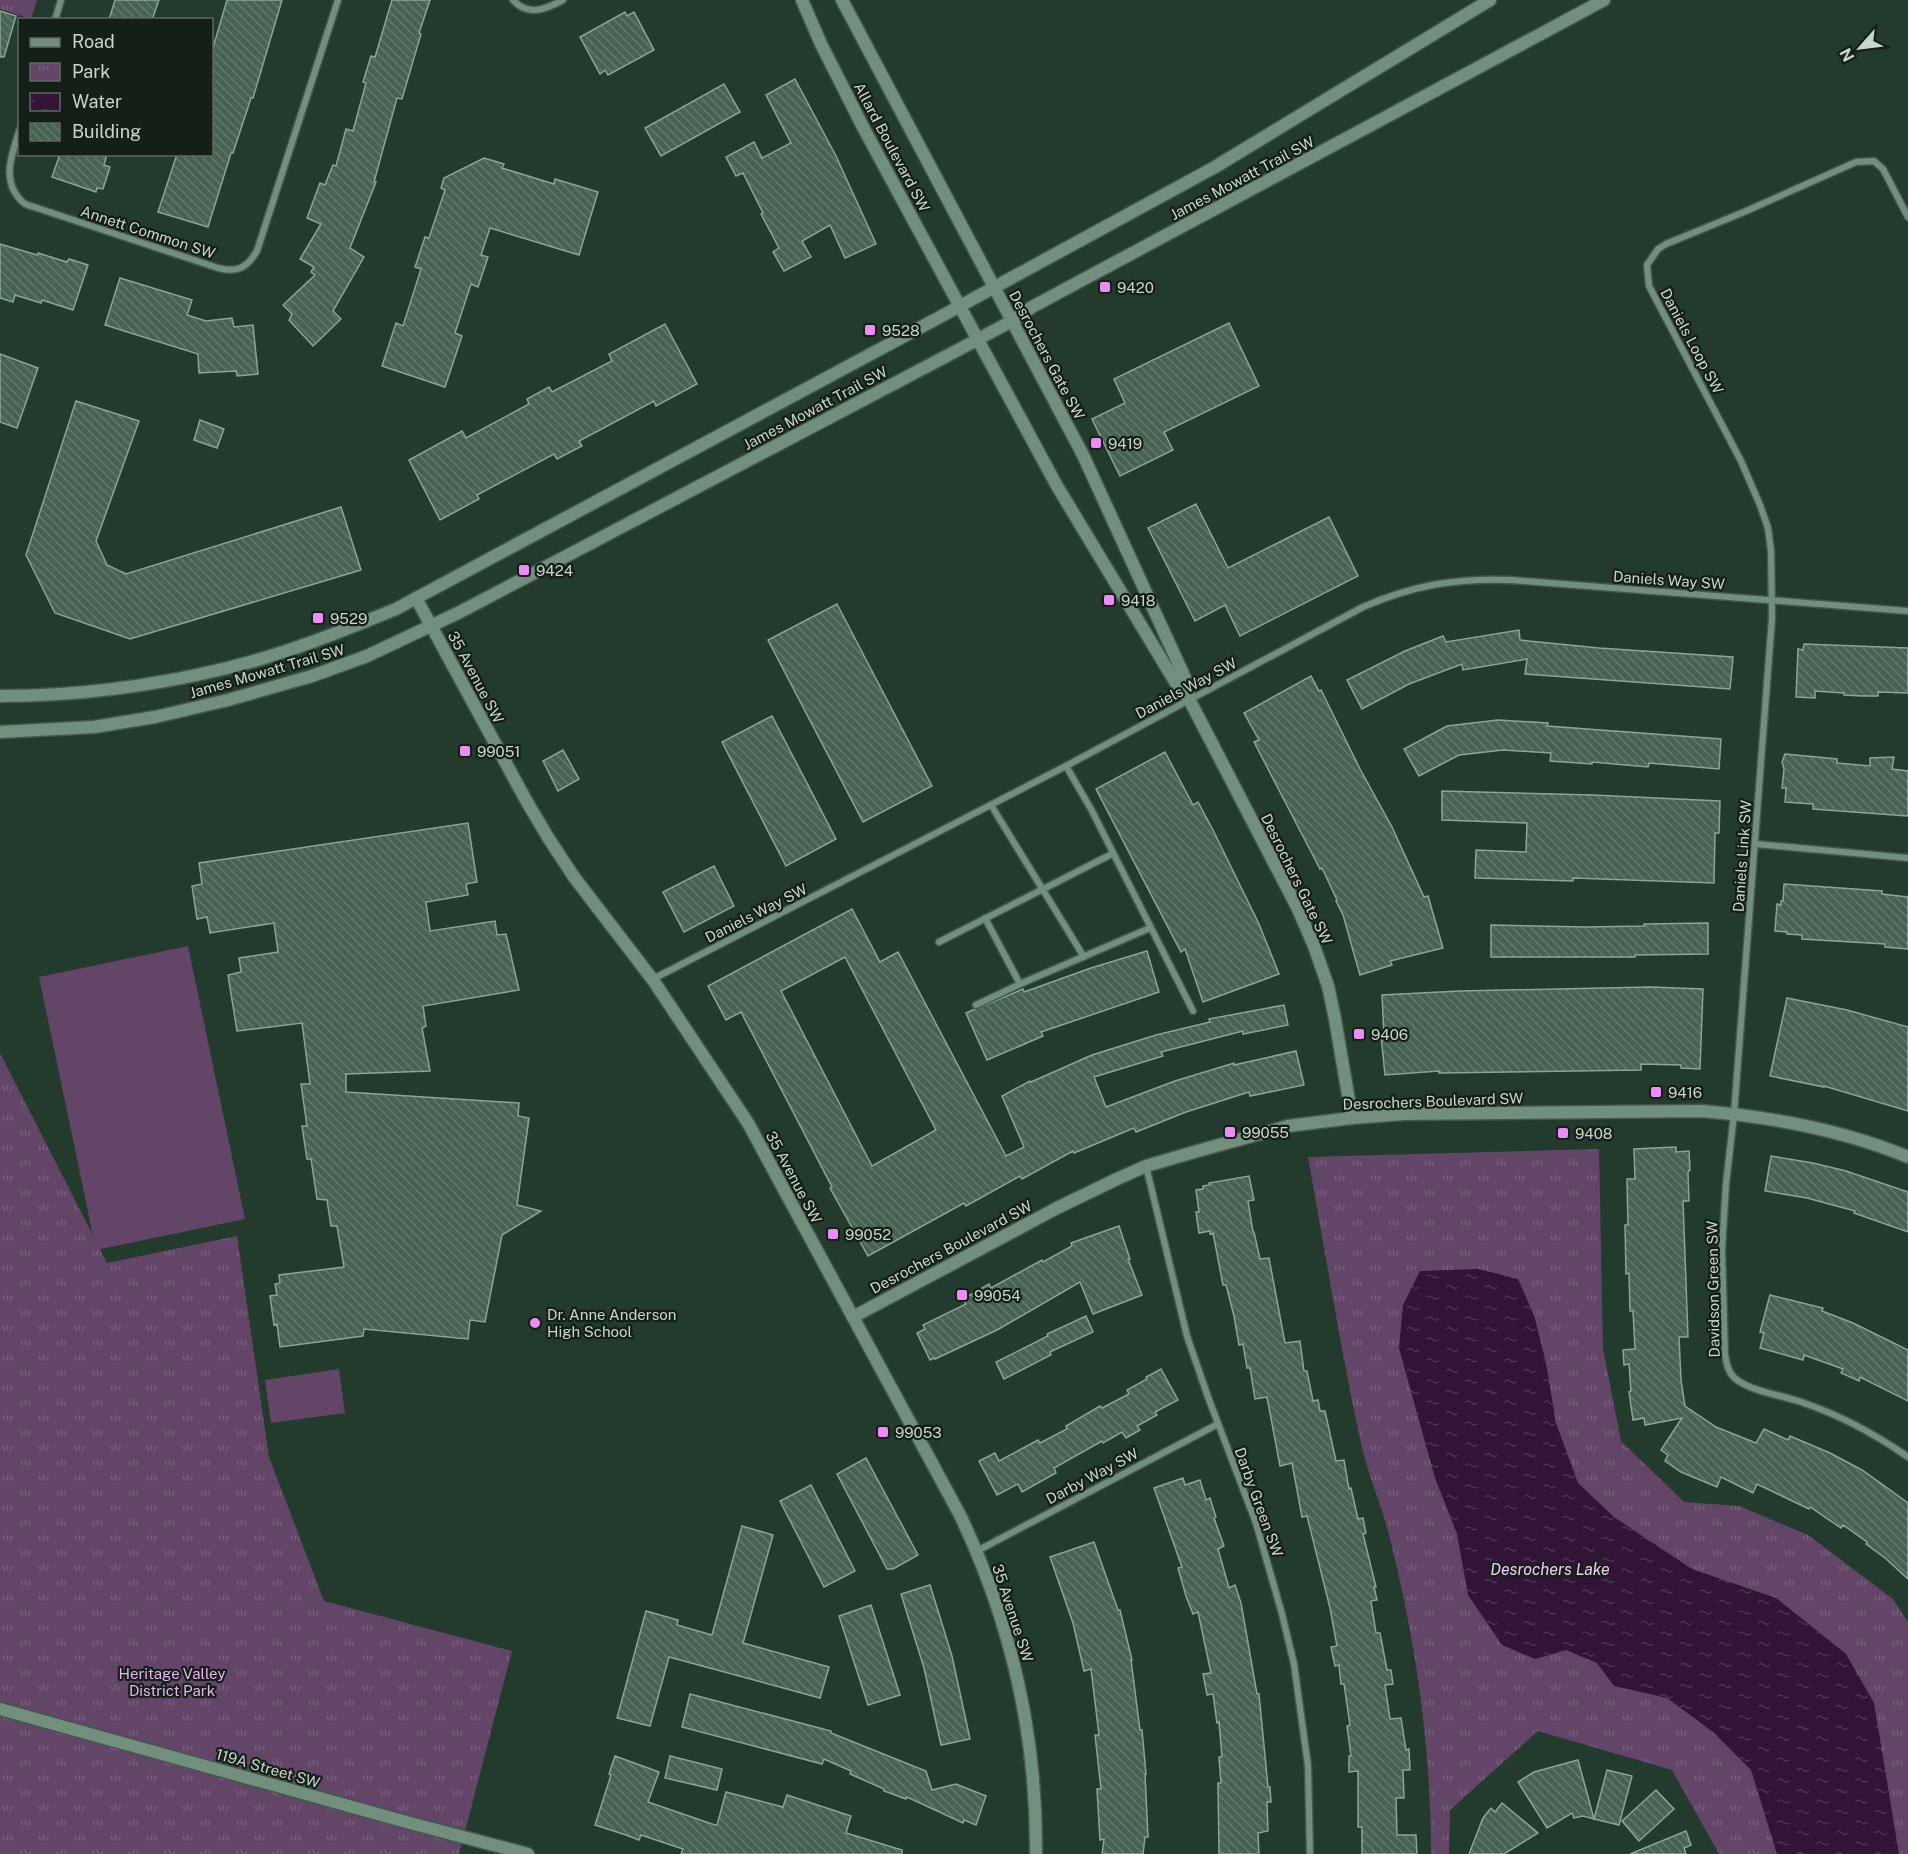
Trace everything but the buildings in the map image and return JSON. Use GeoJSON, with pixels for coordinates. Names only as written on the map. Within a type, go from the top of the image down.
{"type":"FeatureCollection","features":[{"type":"Feature","properties":{"kind":"street"},"geometry":{"type":"LineString","coordinates":[[56,18],[61,0]]}},
{"type":"Feature","properties":{"kind":"street","name":"Annett Common SW"},"geometry":{"type":"LineString","coordinates":[[18,135],[7,174],[13,192],[26,204],[218,268],[228,271],[238,270],[252,260],[257,251],[338,0]]}},
{"type":"Feature","properties":{"kind":"street"},"geometry":{"type":"LineString","coordinates":[[513,0],[522,9],[529,10],[547,9],[563,0]]}},
{"type":"Feature","properties":{"kind":"street","name":"Allard Boulevard SW"},"geometry":{"type":"LineString","coordinates":[[802,0],[821,44],[864,129],[959,306]]}},
{"type":"Feature","properties":{"kind":"street","name":"Allard Boulevard SW"},"geometry":{"type":"LineString","coordinates":[[842,0],[994,287]]}},
{"type":"Feature","properties":{"kind":"street","name":"James Mowatt Trail SW"},"geometry":{"type":"LineString","coordinates":[[0,696],[69,693],[165,681],[224,669],[338,633],[396,609],[1215,167],[1490,0]]}},
{"type":"Feature","properties":{"kind":"street","name":"James Mowatt Trail SW"},"geometry":{"type":"LineString","coordinates":[[0,732],[94,727],[155,717],[228,700],[312,676],[367,656],[431,626],[978,340],[1032,307],[1604,0]]}},
{"type":"Feature","properties":{"kind":"street","name":"Daniels Loop SW"},"geometry":{"type":"LineString","coordinates":[[1772,600],[1768,528],[1752,484],[1649,286],[1647,265],[1658,249],[1666,244],[1856,162],[1874,161],[1883,169],[1908,217]]}},
{"type":"Feature","properties":{"kind":"street","name":"Desrochers Gate SW"},"geometry":{"type":"LineString","coordinates":[[994,287],[1092,473],[1186,680],[1189,699]]}},
{"type":"Feature","properties":{"kind":"street","name":"Desrochers Gate SW"},"geometry":{"type":"LineString","coordinates":[[959,306],[1056,486],[1177,685],[1189,699],[1298,909],[1328,986],[1352,1118]]}},
{"type":"Feature","properties":{"kind":"street","name":"Daniels Way SW"},"geometry":{"type":"LineString","coordinates":[[652,980],[1066,766],[1363,607],[1404,591],[1464,579],[1511,580],[1772,600]]}},
{"type":"Feature","properties":{"kind":"street","name":"35 Avenue SW"},"geometry":{"type":"LineString","coordinates":[[416,598],[549,839],[574,877],[652,980],[748,1123],[960,1515],[977,1551],[999,1610],[1024,1704],[1037,1822],[1036,1854]]}},
{"type":"Feature","properties":{"kind":"street"},"geometry":{"type":"LineString","coordinates":[[1772,600],[1908,611]]}},
{"type":"Feature","properties":{"kind":"street","name":"Daniels Link SW"},"geometry":{"type":"LineString","coordinates":[[1734,1114],[1772,600]]}},
{"type":"Feature","properties":{"kind":"street"},"geometry":{"type":"LineString","coordinates":[[1066,766],[1091,809],[1193,1011]]}},
{"type":"Feature","properties":{"kind":"street"},"geometry":{"type":"LineString","coordinates":[[991,805],[1084,957]]}},
{"type":"Feature","properties":{"kind":"street"},"geometry":{"type":"LineString","coordinates":[[1755,844],[1908,858]]}},
{"type":"Feature","properties":{"kind":"street"},"geometry":{"type":"LineString","coordinates":[[939,942],[1112,854]]}},
{"type":"Feature","properties":{"kind":"street"},"geometry":{"type":"LineString","coordinates":[[985,918],[1020,984]]}},
{"type":"Feature","properties":{"kind":"street"},"geometry":{"type":"LineString","coordinates":[[976,1005],[1150,928]]}},
{"type":"Feature","properties":{"kind":"street","name":"Desrochers Boulevard SW"},"geometry":{"type":"LineString","coordinates":[[853,1317],[1057,1208],[1117,1179],[1201,1149],[1288,1126],[1404,1114],[1702,1111],[1791,1123],[1834,1132],[1908,1156]]}},
{"type":"Feature","properties":{"kind":"street","name":"Davidson Green SW"},"geometry":{"type":"LineString","coordinates":[[1734,1114],[1722,1249],[1725,1355],[1728,1372],[1738,1381],[1754,1389],[1801,1401],[1846,1420],[1908,1457]]}},
{"type":"Feature","properties":{"kind":"street","name":"Darby Green SW"},"geometry":{"type":"LineString","coordinates":[[1146,1167],[1187,1336],[1264,1551],[1294,1664],[1308,1766],[1310,1854]]}},
{"type":"Feature","properties":{"kind":"street","name":"Darby Way SW"},"geometry":{"type":"LineString","coordinates":[[977,1551],[1218,1424]]}},
{"type":"Feature","properties":{"kind":"street","name":"119A Street SW"},"geometry":{"type":"LineString","coordinates":[[0,1709],[528,1854]]}},
{"type":"Feature","properties":{"kind":"green space"},"geometry":{"type":"Polygon","coordinates":[[[0,0],[37,0],[31,18],[0,9],[0,0]]]}},
{"type":"Feature","properties":{"kind":"green space"},"geometry":{"type":"Polygon","coordinates":[[[188,946],[245,1219],[96,1250],[39,977],[188,946]]]}},
{"type":"Feature","properties":{"kind":"green space","name":"Heritage Valley District Park"},"geometry":{"type":"Polygon","coordinates":[[[0,1053],[107,1263],[237,1236],[269,1457],[324,1601],[512,1651],[459,1854],[0,1854],[0,1053]]]}},
{"type":"Feature","properties":{"kind":"green space"},"geometry":{"type":"Polygon","coordinates":[[[1599,1149],[1603,1349],[1621,1441],[1684,1502],[1739,1506],[1808,1535],[1893,1599],[1908,1622],[1908,1854],[1719,1854],[1672,1770],[1538,1731],[1450,1810],[1449,1854],[1431,1854],[1425,1734],[1414,1656],[1390,1539],[1360,1439],[1308,1157],[1599,1149]]]}},
{"type":"Feature","properties":{"kind":"green space"},"geometry":{"type":"Polygon","coordinates":[[[339,1369],[345,1413],[271,1423],[265,1380],[339,1369]]]}},
{"type":"Feature","properties":{"kind":"water","name":"Desrochers Lake"},"geometry":{"type":"Polygon","coordinates":[[[1479,1269],[1518,1279],[1534,1315],[1546,1363],[1556,1423],[1578,1483],[1614,1517],[1692,1569],[1776,1598],[1846,1654],[1874,1703],[1899,1854],[1777,1854],[1751,1770],[1713,1732],[1667,1698],[1614,1686],[1597,1663],[1566,1650],[1535,1659],[1502,1645],[1468,1595],[1457,1534],[1435,1478],[1399,1348],[1403,1305],[1420,1271],[1479,1269]]]}},
{"type":"Feature","properties":{"kind":"place","name":"9420"},"geometry":{"type":"Point","coordinates":[1105,287]}},
{"type":"Feature","properties":{"kind":"place","name":"9528"},"geometry":{"type":"Point","coordinates":[870,330]}},
{"type":"Feature","properties":{"kind":"place","name":"9419"},"geometry":{"type":"Point","coordinates":[1096,443]}},
{"type":"Feature","properties":{"kind":"place","name":"9424"},"geometry":{"type":"Point","coordinates":[524,570]}},
{"type":"Feature","properties":{"kind":"place","name":"9418"},"geometry":{"type":"Point","coordinates":[1109,600]}},
{"type":"Feature","properties":{"kind":"place","name":"9529"},"geometry":{"type":"Point","coordinates":[318,618]}},
{"type":"Feature","properties":{"kind":"place","name":"99051"},"geometry":{"type":"Point","coordinates":[465,751]}},
{"type":"Feature","properties":{"kind":"place","name":"9406"},"geometry":{"type":"Point","coordinates":[1359,1034]}},
{"type":"Feature","properties":{"kind":"place","name":"9416"},"geometry":{"type":"Point","coordinates":[1656,1092]}},
{"type":"Feature","properties":{"kind":"place","name":"99055"},"geometry":{"type":"Point","coordinates":[1230,1132]}},
{"type":"Feature","properties":{"kind":"place","name":"9408"},"geometry":{"type":"Point","coordinates":[1563,1133]}},
{"type":"Feature","properties":{"kind":"place","name":"99052"},"geometry":{"type":"Point","coordinates":[833,1234]}},
{"type":"Feature","properties":{"kind":"place","name":"99054"},"geometry":{"type":"Point","coordinates":[962,1295]}},
{"type":"Feature","properties":{"kind":"place","name":"Dr. Anne Anderson High School"},"geometry":{"type":"Point","coordinates":[535,1323]}},
{"type":"Feature","properties":{"kind":"place","name":"99053"},"geometry":{"type":"Point","coordinates":[883,1432]}}]}
